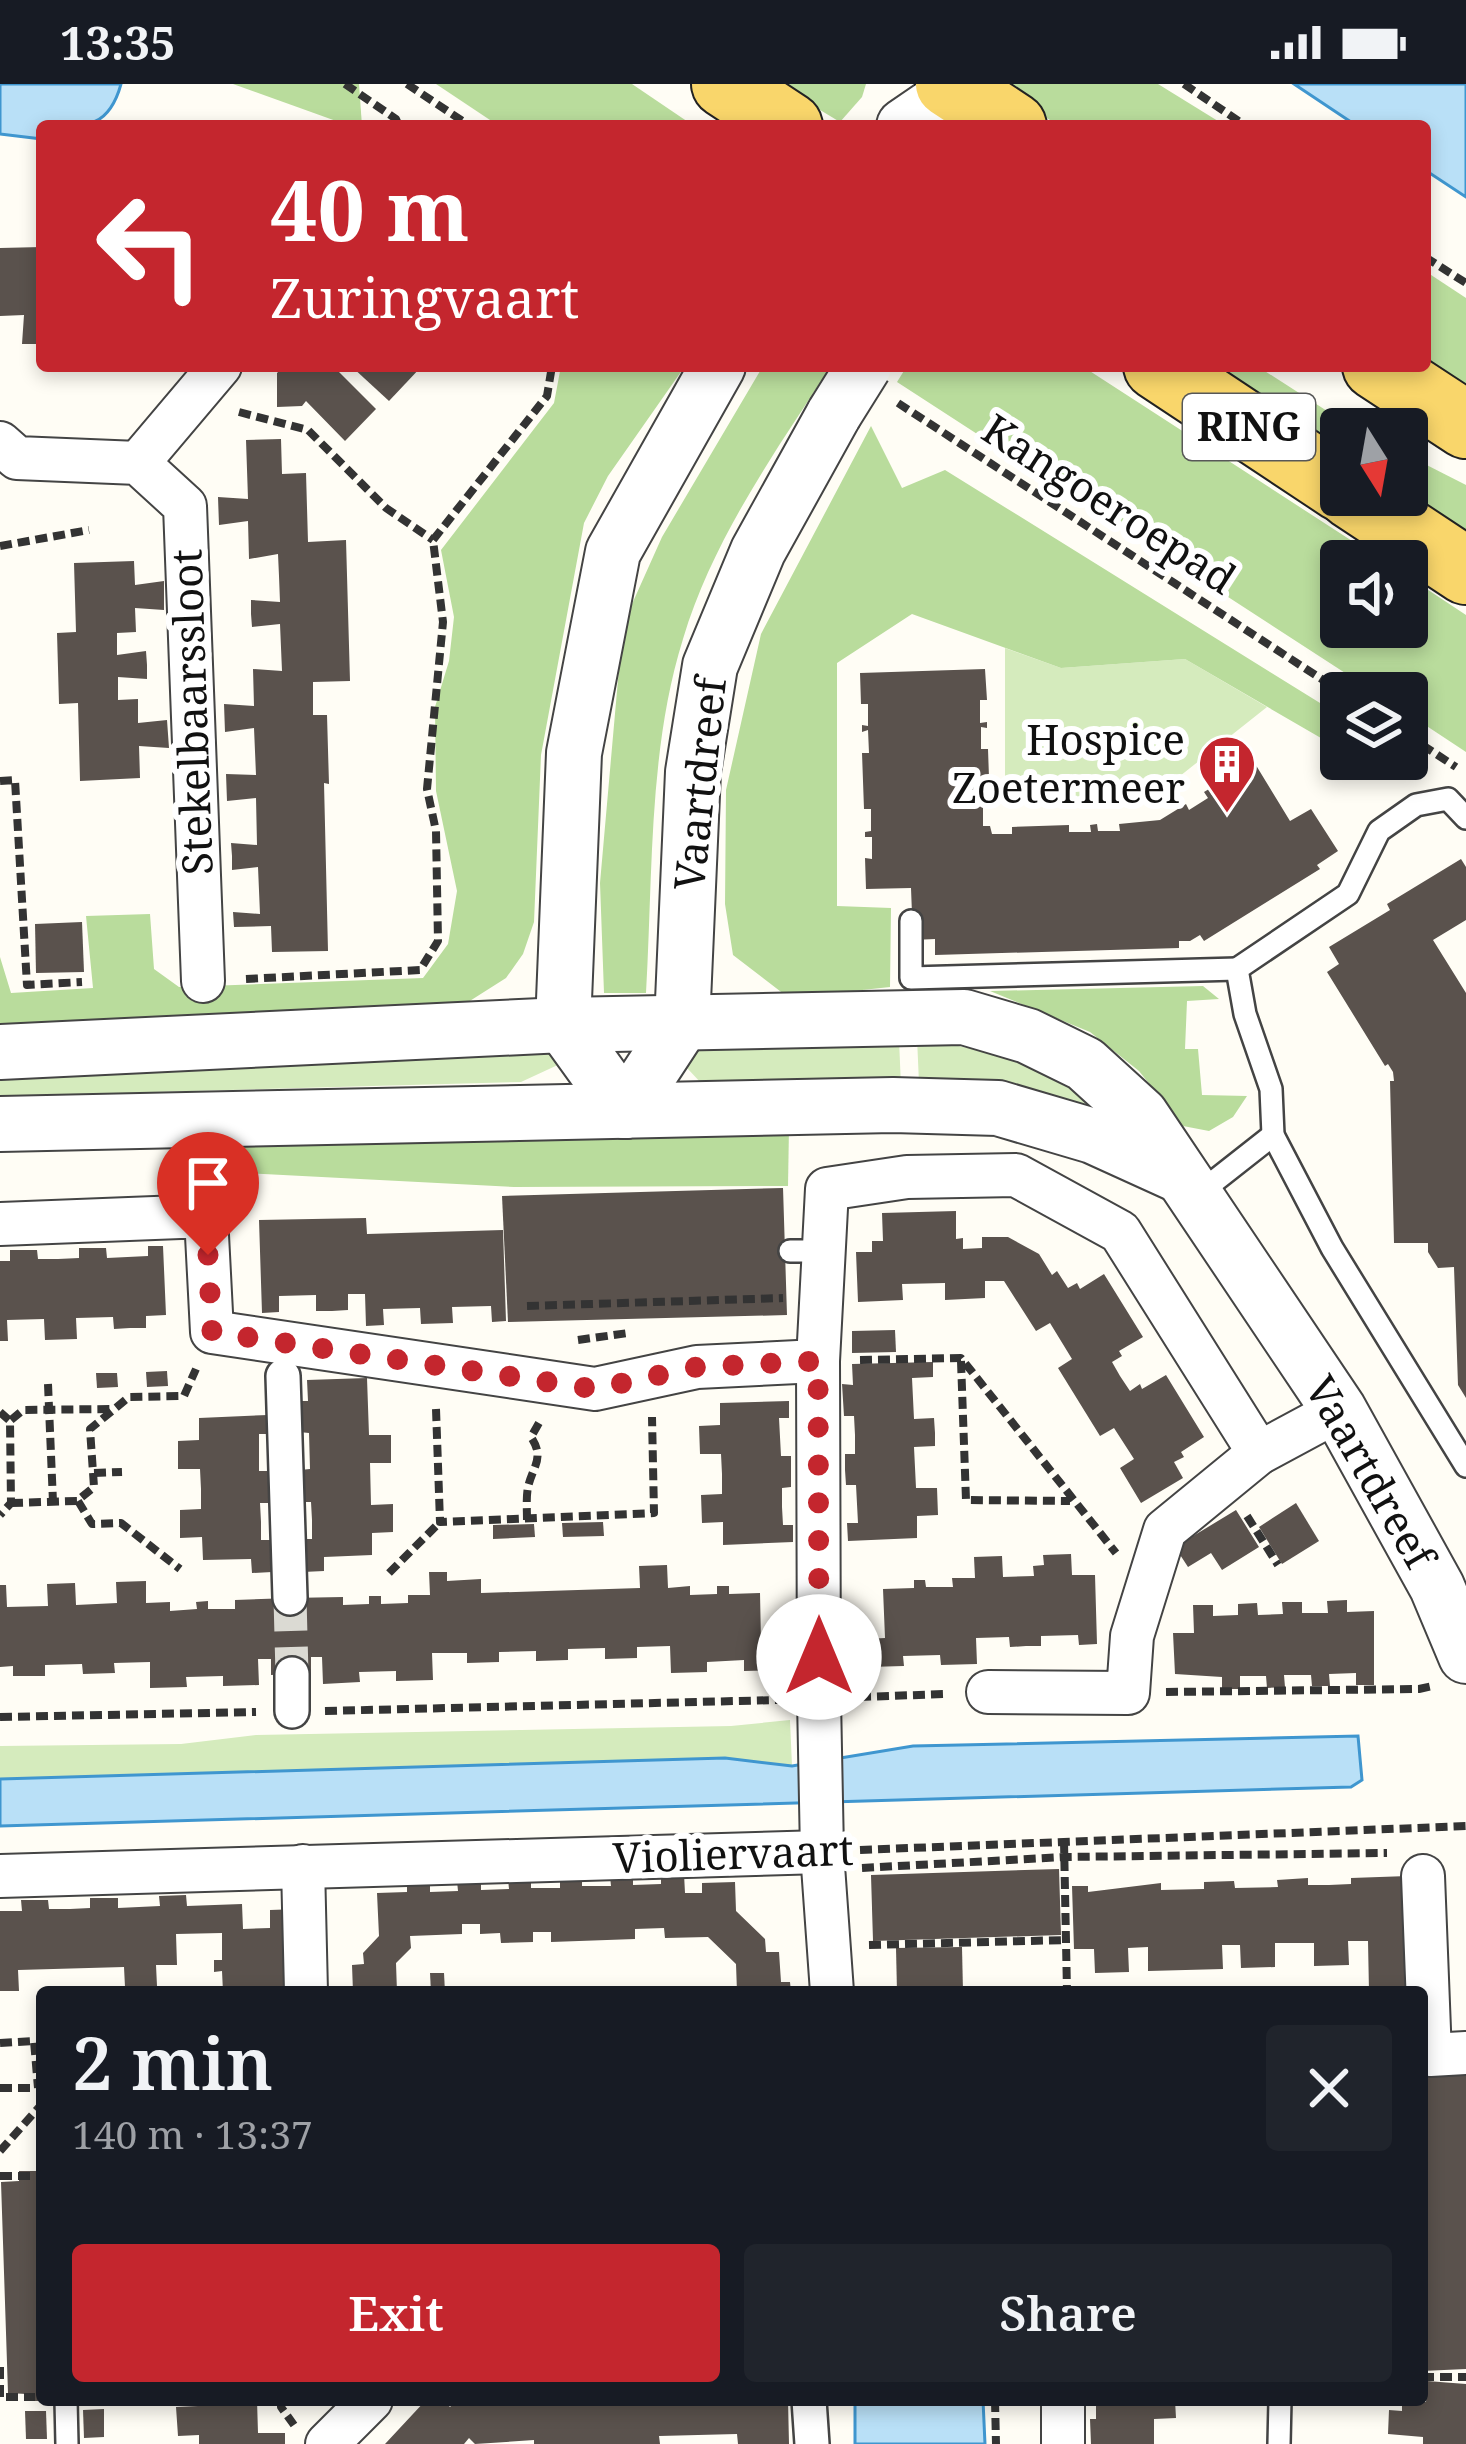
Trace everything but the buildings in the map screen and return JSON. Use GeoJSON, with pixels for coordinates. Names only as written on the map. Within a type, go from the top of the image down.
{"type":"FeatureCollection","features":[{"type":"Feature","properties":{"kind":"main road"},"geometry":{"type":"LineString","coordinates":[[725,84],[780,120]]}},
{"type":"Feature","properties":{"kind":"main road"},"geometry":{"type":"LineString","coordinates":[[954,100],[999,120]]}},
{"type":"Feature","properties":{"kind":"main road","name":"RING"},"geometry":{"type":"LineString","coordinates":[[1166,372],[1320,474]]}},
{"type":"Feature","properties":{"kind":"main road"},"geometry":{"type":"LineString","coordinates":[[1385,372],[1466,425]]}},
{"type":"Feature","properties":{"kind":"main road","name":"RING"},"geometry":{"type":"LineString","coordinates":[[1383,516],[1466,571]]}},
{"type":"Feature","properties":{"kind":"street"},"geometry":{"type":"LineString","coordinates":[[916,120],[954,100]]}},
{"type":"Feature","properties":{"kind":"street"},"geometry":{"type":"LineString","coordinates":[[0,442],[17,458],[138,463],[215,372]]}},
{"type":"Feature","properties":{"kind":"street"},"geometry":{"type":"LineString","coordinates":[[626,1112],[563,1025],[574,753],[613,552],[715,372]]}},
{"type":"Feature","properties":{"kind":"street","name":"Vaartdreef"},"geometry":{"type":"LineString","coordinates":[[626,1112],[682,1024],[693,772],[710,666],[758,551],[859,390]]}},
{"type":"Feature","properties":{"kind":"street","name":"Stekelbaarssloot"},"geometry":{"type":"LineString","coordinates":[[138,463],[185,506],[203,981]]}},
{"type":"Feature","properties":{"kind":"street","name":"Vaartdreef"},"geometry":{"type":"LineString","coordinates":[[0,1052],[563,1025],[964,1017],[1028,1036],[1085,1064],[1141,1115],[1339,1410],[1437,1587],[1458,1669]]}},
{"type":"Feature","properties":{"kind":"street"},"geometry":{"type":"LineString","coordinates":[[0,1124],[893,1106],[998,1108],[1093,1136],[1188,1186]]}},
{"type":"Feature","properties":{"kind":"street","name":"Vaartdreef"},"geometry":{"type":"LineString","coordinates":[[818,1361],[807,1251],[827,1189],[908,1177],[1016,1175],[1120,1232],[1259,1454]]}},
{"type":"Feature","properties":{"kind":"street"},"geometry":{"type":"LineString","coordinates":[[0,1224],[206,1216],[212,1332],[595,1389],[697,1367],[818,1361],[820,1753],[832,1986]]}},
{"type":"Feature","properties":{"kind":"street"},"geometry":{"type":"LineString","coordinates":[[283,1376],[290,1598]]}},
{"type":"Feature","properties":{"kind":"street"},"geometry":{"type":"LineString","coordinates":[[988,1692],[1129,1693],[1132,1636],[1165,1529],[1259,1454],[1339,1410]]}},
{"type":"Feature","properties":{"kind":"street"},"geometry":{"type":"LineString","coordinates":[[292,1675],[292,1712]]}},
{"type":"Feature","properties":{"kind":"street","name":"Violiervaart"},"geometry":{"type":"LineString","coordinates":[[0,1876],[823,1851]]}},
{"type":"Feature","properties":{"kind":"street"},"geometry":{"type":"LineString","coordinates":[[1417,1864],[1425,1986]]}},
{"type":"Feature","properties":{"kind":"street"},"geometry":{"type":"LineString","coordinates":[[303,1866],[306,1986]]}},
{"type":"Feature","properties":{"kind":"street"},"geometry":{"type":"LineString","coordinates":[[1428,2026],[1430,2055],[1466,2053]]}},
{"type":"Feature","properties":{"kind":"street"},"geometry":{"type":"LineString","coordinates":[[327,2444],[365,2406]]}},
{"type":"Feature","properties":{"kind":"street"},"geometry":{"type":"LineString","coordinates":[[809,2406],[812,2444]]}},
{"type":"Feature","properties":{"kind":"street"},"geometry":{"type":"LineString","coordinates":[[1063,2406],[1063,2444]]}},
{"type":"Feature","properties":{"kind":"lane"},"geometry":{"type":"LineString","coordinates":[[910,921],[911,978],[1237,969],[1348,894],[1379,831],[1416,806],[1448,799],[1466,818]]}},
{"type":"Feature","properties":{"kind":"lane"},"geometry":{"type":"LineString","coordinates":[[1237,969],[1245,1014],[1271,1089],[1273,1135],[1332,1248],[1466,1466]]}},
{"type":"Feature","properties":{"kind":"lane"},"geometry":{"type":"LineString","coordinates":[[1188,1186],[1273,1135]]}},
{"type":"Feature","properties":{"kind":"lane"},"geometry":{"type":"LineString","coordinates":[[66,2406],[67,2444]]}},
{"type":"Feature","properties":{"kind":"lane"},"geometry":{"type":"LineString","coordinates":[[1279,2444],[1280,2406]]}},
{"type":"Feature","properties":{"kind":"path"},"geometry":{"type":"LineString","coordinates":[[345,84],[397,120]]}},
{"type":"Feature","properties":{"kind":"path"},"geometry":{"type":"LineString","coordinates":[[407,84],[461,120]]}},
{"type":"Feature","properties":{"kind":"path"},"geometry":{"type":"LineString","coordinates":[[1184,84],[1237,120]]}},
{"type":"Feature","properties":{"kind":"path"},"geometry":{"type":"LineString","coordinates":[[1431,260],[1466,283]]}},
{"type":"Feature","properties":{"kind":"path"},"geometry":{"type":"LineString","coordinates":[[203,981],[420,970],[438,941],[436,831],[427,789],[443,622],[433,540],[548,396],[551,372]]}},
{"type":"Feature","properties":{"kind":"path","name":"Kangoeroepad"},"geometry":{"type":"LineString","coordinates":[[859,390],[1320,679]]}},
{"type":"Feature","properties":{"kind":"path"},"geometry":{"type":"LineString","coordinates":[[192,400],[308,430],[386,508],[433,540]]}},
{"type":"Feature","properties":{"kind":"path"},"geometry":{"type":"LineString","coordinates":[[0,546],[89,530]]}},
{"type":"Feature","properties":{"kind":"path"},"geometry":{"type":"LineString","coordinates":[[1428,749],[1466,774]]}},
{"type":"Feature","properties":{"kind":"path"},"geometry":{"type":"LineString","coordinates":[[0,781],[15,780],[27,986],[82,982]]}},
{"type":"Feature","properties":{"kind":"path"},"geometry":{"type":"LineString","coordinates":[[527,1306],[788,1298]]}},
{"type":"Feature","properties":{"kind":"path"},"geometry":{"type":"LineString","coordinates":[[686,1302],[686,1314]]}},
{"type":"Feature","properties":{"kind":"path"},"geometry":{"type":"LineString","coordinates":[[11,1503],[77,1501],[94,1487],[91,1429],[129,1397],[184,1396],[212,1332]]}},
{"type":"Feature","properties":{"kind":"path"},"geometry":{"type":"LineString","coordinates":[[818,1361],[961,1358]]}},
{"type":"Feature","properties":{"kind":"path"},"geometry":{"type":"LineString","coordinates":[[961,1358],[1071,1501],[1148,1591]]}},
{"type":"Feature","properties":{"kind":"path"},"geometry":{"type":"LineString","coordinates":[[961,1358],[966,1500],[1071,1501]]}},
{"type":"Feature","properties":{"kind":"path"},"geometry":{"type":"LineString","coordinates":[[435,1366],[440,1522]]}},
{"type":"Feature","properties":{"kind":"path"},"geometry":{"type":"LineString","coordinates":[[389,1574],[440,1522],[654,1514],[652,1377]]}},
{"type":"Feature","properties":{"kind":"path"},"geometry":{"type":"LineString","coordinates":[[526,1520],[528,1486],[540,1462],[531,1436],[544,1415],[542,1381]]}},
{"type":"Feature","properties":{"kind":"path"},"geometry":{"type":"LineString","coordinates":[[48,1384],[53,1502]]}},
{"type":"Feature","properties":{"kind":"path"},"geometry":{"type":"LineString","coordinates":[[10,1421],[23,1410],[114,1409]]}},
{"type":"Feature","properties":{"kind":"path"},"geometry":{"type":"LineString","coordinates":[[0,1412],[10,1421],[11,1503],[0,1515]]}},
{"type":"Feature","properties":{"kind":"path"},"geometry":{"type":"LineString","coordinates":[[93,1473],[122,1472]]}},
{"type":"Feature","properties":{"kind":"path"},"geometry":{"type":"LineString","coordinates":[[1225,1481],[1278,1565]]}},
{"type":"Feature","properties":{"kind":"path"},"geometry":{"type":"LineString","coordinates":[[77,1501],[92,1524],[121,1523],[180,1569]]}},
{"type":"Feature","properties":{"kind":"path"},"geometry":{"type":"LineString","coordinates":[[1129,1693],[1419,1689],[1458,1669]]}},
{"type":"Feature","properties":{"kind":"path"},"geometry":{"type":"LineString","coordinates":[[0,1717],[988,1692]]}},
{"type":"Feature","properties":{"kind":"path","name":"Violiervaart"},"geometry":{"type":"LineString","coordinates":[[823,1851],[1466,1826]]}},
{"type":"Feature","properties":{"kind":"path"},"geometry":{"type":"LineString","coordinates":[[1064,1841],[1067,1986]]}},
{"type":"Feature","properties":{"kind":"path"},"geometry":{"type":"LineString","coordinates":[[823,1851],[1417,1864]]}},
{"type":"Feature","properties":{"kind":"path"},"geometry":{"type":"LineString","coordinates":[[830,1946],[1066,1940]]}},
{"type":"Feature","properties":{"kind":"path"},"geometry":{"type":"LineString","coordinates":[[0,2043],[34,2041],[36,2057]]}},
{"type":"Feature","properties":{"kind":"path"},"geometry":{"type":"LineString","coordinates":[[0,2088],[36,2088]]}},
{"type":"Feature","properties":{"kind":"path"},"geometry":{"type":"LineString","coordinates":[[0,2151],[36,2111]]}},
{"type":"Feature","properties":{"kind":"path"},"geometry":{"type":"LineString","coordinates":[[0,2176],[36,2176]]}},
{"type":"Feature","properties":{"kind":"path"},"geometry":{"type":"LineString","coordinates":[[0,2367],[0,2397],[32,2397]]}},
{"type":"Feature","properties":{"kind":"path"},"geometry":{"type":"LineString","coordinates":[[1428,2377],[1466,2377]]}},
{"type":"Feature","properties":{"kind":"path"},"geometry":{"type":"LineString","coordinates":[[994,2406],[996,2444]]}},
{"type":"Feature","properties":{"kind":"green space"},"geometry":{"type":"Polygon","coordinates":[[[233,84],[359,84],[362,120],[333,120],[233,84]]]}},
{"type":"Feature","properties":{"kind":"green space"},"geometry":{"type":"Polygon","coordinates":[[[436,84],[632,84],[685,120],[490,120],[436,84]]]}},
{"type":"Feature","properties":{"kind":"green space"},"geometry":{"type":"Polygon","coordinates":[[[777,84],[866,84],[862,97],[837,120],[777,84]]]}},
{"type":"Feature","properties":{"kind":"green space"},"geometry":{"type":"Polygon","coordinates":[[[995,84],[1158,84],[1216,120],[1050,120],[995,84]]]}},
{"type":"Feature","properties":{"kind":"green space"},"geometry":{"type":"Polygon","coordinates":[[[1431,275],[1466,298],[1466,392],[1431,369],[1431,275]]]}},
{"type":"Feature","properties":{"kind":"green space"},"geometry":{"type":"Polygon","coordinates":[[[560,372],[681,372],[608,476],[584,523],[541,755],[534,922],[523,954],[506,978],[454,1011],[0,1035],[0,957],[11,993],[93,988],[86,916],[150,914],[154,969],[179,987],[423,978],[448,944],[457,891],[436,791],[435,707],[449,661],[454,617],[441,550],[554,403],[560,372]]]}},
{"type":"Feature","properties":{"kind":"green space"},"geometry":{"type":"Polygon","coordinates":[[[759,372],[827,372],[747,497],[696,602],[663,725],[646,993],[604,993],[600,883],[621,646],[632,604],[662,537],[759,372]]]}},
{"type":"Feature","properties":{"kind":"green space"},"geometry":{"type":"Polygon","coordinates":[[[903,372],[1091,372],[1351,540],[1320,540],[1320,648],[1428,648],[1428,590],[1466,615],[1466,752],[1428,727],[1428,672],[1344,672],[897,382],[903,372]]]}},
{"type":"Feature","properties":{"kind":"green space"},"geometry":{"type":"Polygon","coordinates":[[[1213,372],[1266,372],[1322,408],[1320,441],[1213,372]]]}},
{"type":"Feature","properties":{"kind":"green space"},"geometry":{"type":"Polygon","coordinates":[[[871,426],[902,488],[945,470],[1320,703],[1320,737],[1185,659],[1061,668],[912,614],[837,663],[837,906],[891,908],[890,987],[789,998],[733,955],[725,904],[726,790],[761,634],[871,426]]]}},
{"type":"Feature","properties":{"kind":"green space"},"geometry":{"type":"Polygon","coordinates":[[[1428,466],[1466,485],[1466,539],[1428,511],[1428,466]]]}},
{"type":"Feature","properties":{"kind":"green space"},"geometry":{"type":"Polygon","coordinates":[[[1005,648],[1061,668],[1185,659],[1267,707],[1151,799],[1005,805],[1005,648]]]}},
{"type":"Feature","properties":{"kind":"green space"},"geometry":{"type":"Polygon","coordinates":[[[1203,986],[1219,999],[1187,1001],[1185,1049],[1198,1049],[1202,1095],[1247,1096],[1233,1117],[1209,1131],[1183,1126],[1139,1071],[1090,1032],[990,991],[1203,986]]]}},
{"type":"Feature","properties":{"kind":"green space"},"geometry":{"type":"Polygon","coordinates":[[[917,1038],[1009,1058],[1061,1076],[1140,1128],[919,1083],[917,1038]]]}},
{"type":"Feature","properties":{"kind":"green space"},"geometry":{"type":"Polygon","coordinates":[[[899,1040],[901,1086],[702,1084],[687,1068],[689,1057],[703,1046],[899,1040]]]}},
{"type":"Feature","properties":{"kind":"green space"},"geometry":{"type":"Polygon","coordinates":[[[572,1050],[575,1057],[521,1082],[154,1092],[0,1113],[0,1066],[572,1050]]]}},
{"type":"Feature","properties":{"kind":"green space"},"geometry":{"type":"Polygon","coordinates":[[[789,1127],[788,1186],[514,1187],[242,1173],[240,1144],[789,1127]]]}},
{"type":"Feature","properties":{"kind":"green space"},"geometry":{"type":"Polygon","coordinates":[[[790,1720],[792,1766],[725,1758],[0,1779],[0,1746],[181,1744],[256,1735],[731,1726],[790,1720]]]}},
{"type":"Feature","properties":{"kind":"water"},"geometry":{"type":"Polygon","coordinates":[[[0,84],[121,84],[109,110],[97,120],[36,120],[36,138],[0,134],[0,84]]]}},
{"type":"Feature","properties":{"kind":"water"},"geometry":{"type":"Polygon","coordinates":[[[1294,84],[1466,84],[1466,197],[1431,174],[1431,120],[1348,120],[1294,84]]]}},
{"type":"Feature","properties":{"kind":"water"},"geometry":{"type":"Polygon","coordinates":[[[1358,1736],[1362,1780],[1351,1787],[0,1826],[0,1779],[725,1758],[792,1766],[913,1746],[1358,1736]]]}},
{"type":"Feature","properties":{"kind":"water"},"geometry":{"type":"Polygon","coordinates":[[[855,2406],[983,2406],[985,2444],[855,2444],[855,2406]]]}},
{"type":"Feature","properties":{"kind":"tunnel"},"geometry":{"type":"LineString","coordinates":[[290,1598],[292,1674]]}},
{"type":"Feature","properties":{"kind":"place","name":"Hospice Zoetermeer"},"geometry":{"type":"Point","coordinates":[1227,815]}},
{"type":"Feature","properties":{"kind":"route"},"geometry":{"type":"LineString","coordinates":[[208,1255],[212,1332],[282,1345],[595,1389],[697,1367],[818,1361],[819,1657]]}}]}
